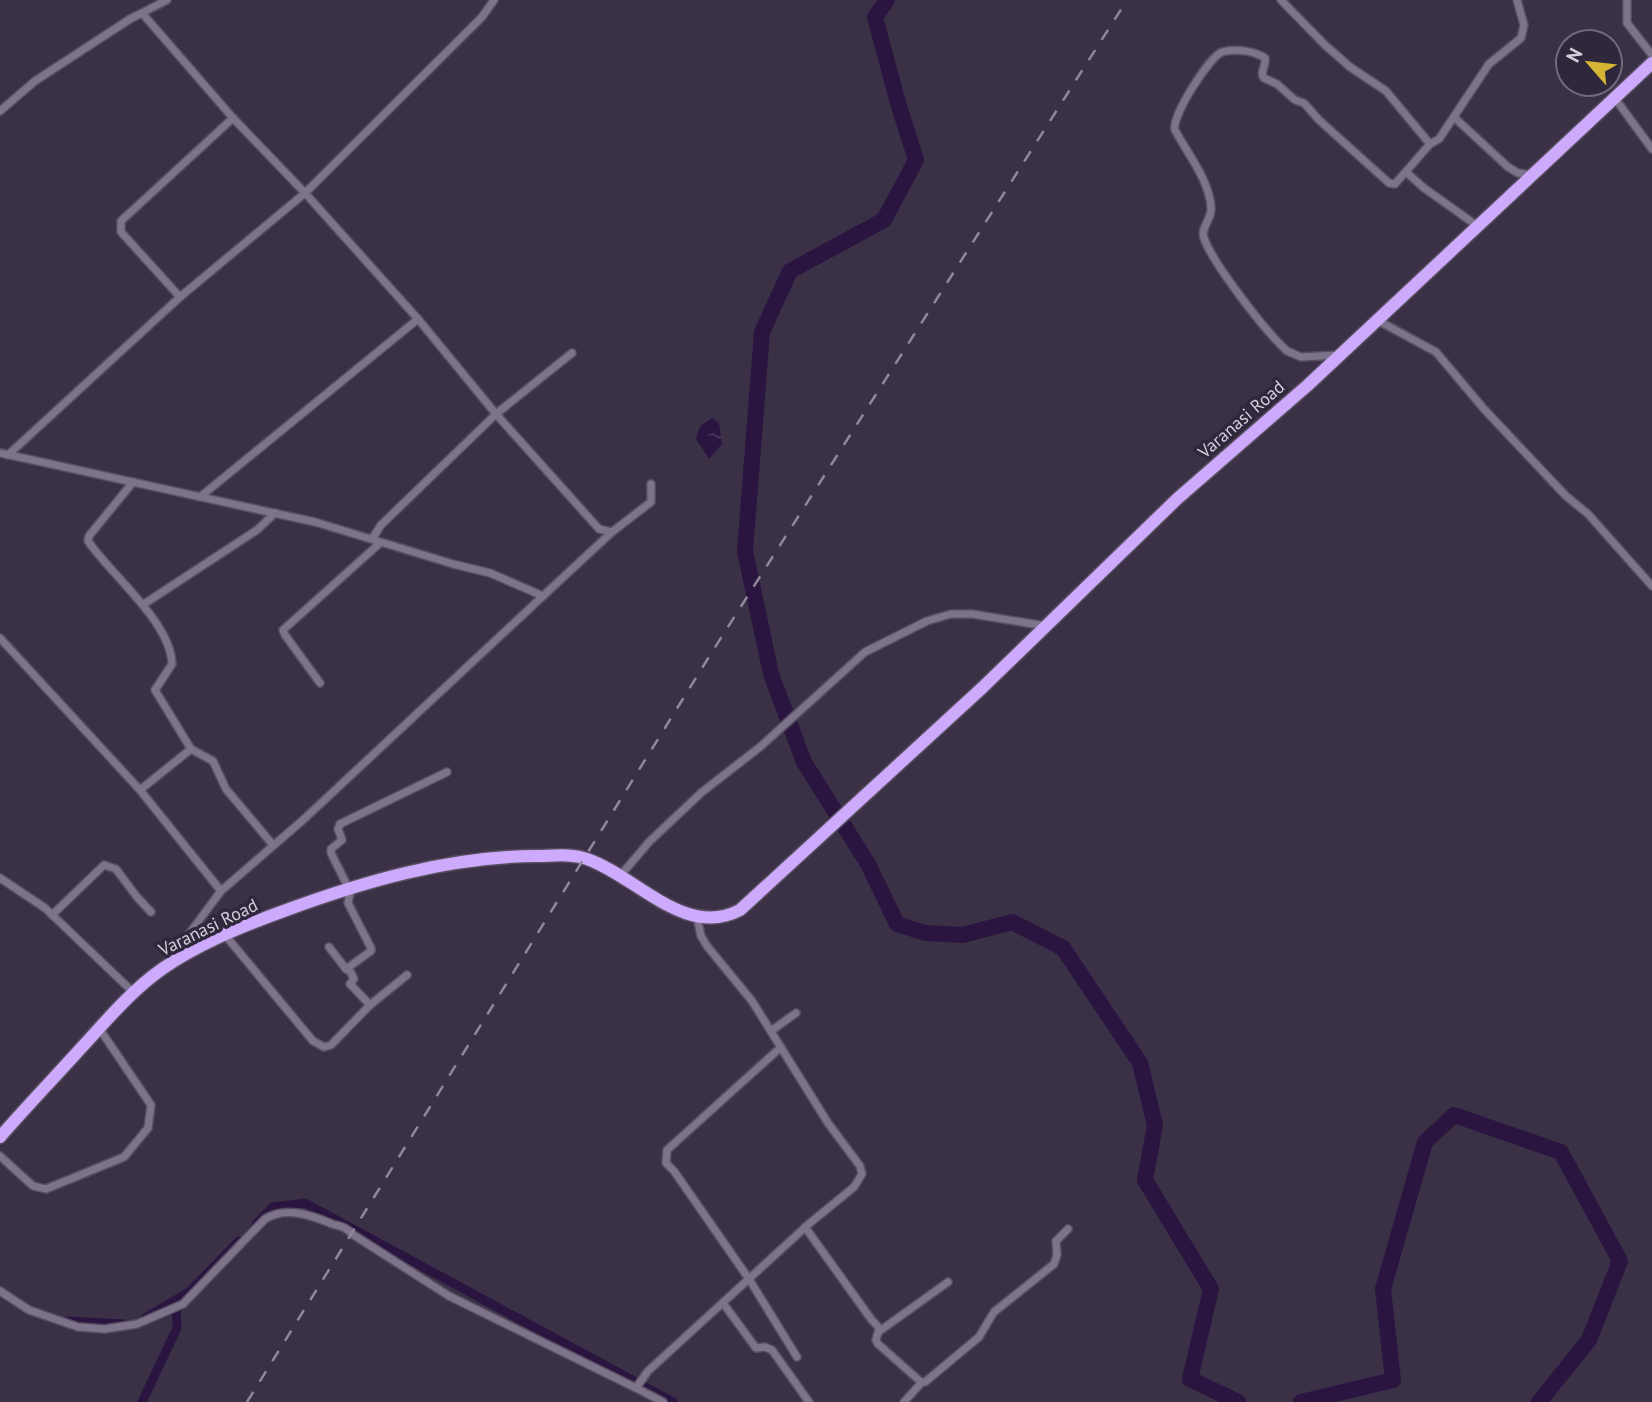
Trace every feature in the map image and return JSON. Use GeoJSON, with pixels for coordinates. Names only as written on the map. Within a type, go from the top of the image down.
{"type":"FeatureCollection","features":[{"type":"Feature","properties":{"kind":"highway","name":"Varanasi Road"},"geometry":{"type":"LineString","coordinates":[[1624,89],[1652,63]]}},
{"type":"Feature","properties":{"kind":"highway","name":"Varanasi Road"},"geometry":{"type":"LineString","coordinates":[[0,1137],[99,1028],[160,970],[225,935],[349,887],[500,858],[561,856],[586,859],[656,898],[697,917],[717,918],[740,910],[1046,626],[1177,499],[1340,355],[1614,98]]}},
{"type":"Feature","properties":{"kind":"street"},"geometry":{"type":"LineString","coordinates":[[0,111],[35,80],[130,19],[167,0]]}},
{"type":"Feature","properties":{"kind":"street"},"geometry":{"type":"LineString","coordinates":[[3,455],[180,297],[305,193],[482,17],[494,0]]}},
{"type":"Feature","properties":{"kind":"street"},"geometry":{"type":"LineString","coordinates":[[1281,0],[1325,45],[1385,91],[1430,144]]}},
{"type":"Feature","properties":{"kind":"street"},"geometry":{"type":"LineString","coordinates":[[1340,355],[1301,357],[1291,354],[1227,276],[1203,236],[1212,212],[1210,197],[1175,130],[1175,118],[1202,74],[1219,54],[1224,51],[1252,52],[1265,58],[1262,73],[1264,78],[1277,84],[1295,100],[1304,103],[1389,183],[1395,184],[1430,144],[1439,139],[1489,64],[1521,38],[1525,29],[1517,0]]}},
{"type":"Feature","properties":{"kind":"street"},"geometry":{"type":"LineString","coordinates":[[1627,0],[1627,23],[1652,55]]}},
{"type":"Feature","properties":{"kind":"street"},"geometry":{"type":"LineString","coordinates":[[142,13],[233,118],[305,193],[418,320],[496,414],[599,529],[612,532]]}},
{"type":"Feature","properties":{"kind":"street"},"geometry":{"type":"LineString","coordinates":[[1616,98],[1652,149]]}},
{"type":"Feature","properties":{"kind":"street"},"geometry":{"type":"LineString","coordinates":[[180,297],[121,232],[121,221],[233,118]]}},
{"type":"Feature","properties":{"kind":"street"},"geometry":{"type":"LineString","coordinates":[[1455,118],[1508,167],[1518,173],[1532,174]]}},
{"type":"Feature","properties":{"kind":"street"},"geometry":{"type":"LineString","coordinates":[[1406,172],[1476,225]]}},
{"type":"Feature","properties":{"kind":"street"},"geometry":{"type":"LineString","coordinates":[[1376,319],[1436,352],[1484,409],[1566,496],[1588,514],[1652,586]]}},
{"type":"Feature","properties":{"kind":"street"},"geometry":{"type":"LineString","coordinates":[[201,497],[418,320]]}},
{"type":"Feature","properties":{"kind":"street"},"geometry":{"type":"LineString","coordinates":[[372,538],[381,526],[496,414],[572,353]]}},
{"type":"Feature","properties":{"kind":"street"},"geometry":{"type":"LineString","coordinates":[[3,455],[275,513],[372,538],[380,543],[490,573],[543,596]]}},
{"type":"Feature","properties":{"kind":"street"},"geometry":{"type":"LineString","coordinates":[[133,482],[89,536],[88,541],[144,604],[162,634],[172,658],[171,668],[155,690],[191,749],[214,761],[226,789],[273,845]]}},
{"type":"Feature","properties":{"kind":"street"},"geometry":{"type":"LineString","coordinates":[[182,957],[186,938],[221,891],[303,820],[612,532],[651,502],[651,484]]}},
{"type":"Feature","properties":{"kind":"street"},"geometry":{"type":"LineString","coordinates":[[144,604],[257,530],[275,513]]}},
{"type":"Feature","properties":{"kind":"street"},"geometry":{"type":"LineString","coordinates":[[320,682],[283,630],[380,543]]}},
{"type":"Feature","properties":{"kind":"street"},"geometry":{"type":"LineString","coordinates":[[620,876],[649,842],[702,792],[760,747],[865,652],[944,615],[972,614],[1046,626]]}},
{"type":"Feature","properties":{"kind":"street"},"geometry":{"type":"LineString","coordinates":[[0,638],[141,790],[221,891]]}},
{"type":"Feature","properties":{"kind":"street"},"geometry":{"type":"LineString","coordinates":[[141,790],[191,749]]}},
{"type":"Feature","properties":{"kind":"street"},"geometry":{"type":"LineString","coordinates":[[345,969],[371,951],[371,948],[348,902],[349,887],[331,853],[331,849],[342,840],[338,830],[340,824],[447,772]]}},
{"type":"Feature","properties":{"kind":"street"},"geometry":{"type":"LineString","coordinates":[[52,915],[104,865],[116,869],[151,912]]}},
{"type":"Feature","properties":{"kind":"street"},"geometry":{"type":"LineString","coordinates":[[0,878],[37,901],[134,993]]}},
{"type":"Feature","properties":{"kind":"street"},"geometry":{"type":"LineString","coordinates":[[637,1386],[644,1376],[805,1227],[858,1183],[862,1170],[828,1123],[747,993],[707,946],[697,917]]}},
{"type":"Feature","properties":{"kind":"street"},"geometry":{"type":"LineString","coordinates":[[225,935],[318,1045],[324,1047],[331,1045],[370,1005],[407,975]]}},
{"type":"Feature","properties":{"kind":"street"},"geometry":{"type":"LineString","coordinates":[[329,947],[345,969],[350,971],[354,979],[350,984],[370,1005]]}},
{"type":"Feature","properties":{"kind":"street"},"geometry":{"type":"LineString","coordinates":[[771,1031],[796,1013]]}},
{"type":"Feature","properties":{"kind":"street"},"geometry":{"type":"LineString","coordinates":[[0,1156],[33,1186],[46,1189],[124,1157],[148,1128],[151,1105],[99,1028]]}},
{"type":"Feature","properties":{"kind":"street"},"geometry":{"type":"LineString","coordinates":[[781,1047],[667,1150],[666,1163],[749,1279],[797,1357]]}},
{"type":"Feature","properties":{"kind":"street"},"geometry":{"type":"LineString","coordinates":[[0,1290],[36,1313],[78,1327],[96,1329],[138,1324],[177,1307],[265,1219],[280,1214],[308,1214],[346,1227],[352,1234],[449,1296],[637,1386],[663,1402]]}},
{"type":"Feature","properties":{"kind":"street"},"geometry":{"type":"LineString","coordinates":[[805,1227],[878,1329],[878,1344],[922,1382]]}},
{"type":"Feature","properties":{"kind":"street"},"geometry":{"type":"LineString","coordinates":[[904,1402],[922,1382],[979,1337],[994,1312],[1054,1264],[1057,1255],[1056,1241],[1068,1229]]}},
{"type":"Feature","properties":{"kind":"street"},"geometry":{"type":"LineString","coordinates":[[878,1329],[889,1326],[948,1282]]}},
{"type":"Feature","properties":{"kind":"street"},"geometry":{"type":"LineString","coordinates":[[723,1303],[755,1348],[759,1350],[765,1347],[772,1350],[809,1402]]}},
{"type":"Feature","properties":{"kind":"water"},"geometry":{"type":"Polygon","coordinates":[[[712,418],[719,423],[722,444],[709,459],[696,439],[700,426],[712,418]]]}},
{"type":"Feature","properties":{"kind":"waterway"},"geometry":{"type":"LineString","coordinates":[[887,0],[875,17],[916,160],[884,220],[790,271],[762,332],[745,551],[771,674],[804,762],[868,864],[897,924],[925,933],[963,935],[1012,922],[1063,948],[1140,1063],[1155,1125],[1145,1180],[1211,1289],[1190,1379],[1238,1402]]}},
{"type":"Feature","properties":{"kind":"waterway"},"geometry":{"type":"LineString","coordinates":[[1301,1402],[1393,1380],[1383,1289],[1425,1142],[1454,1115],[1561,1152],[1620,1261],[1589,1340],[1539,1402]]}},
{"type":"Feature","properties":{"kind":"waterway"},"geometry":{"type":"LineString","coordinates":[[256,1224],[273,1207],[305,1203],[673,1402]]}},
{"type":"Feature","properties":{"kind":"waterway"},"geometry":{"type":"LineString","coordinates":[[145,1318],[188,1293],[239,1241]]}},
{"type":"Feature","properties":{"kind":"waterway"},"geometry":{"type":"LineString","coordinates":[[142,1402],[177,1328],[176,1300]]}},
{"type":"Feature","properties":{"kind":"waterway"},"geometry":{"type":"LineString","coordinates":[[66,1321],[125,1324]]}},
{"type":"Feature","properties":{"kind":"railway"},"geometry":{"type":"LineString","coordinates":[[247,1402],[712,652],[1127,0]]}}]}
